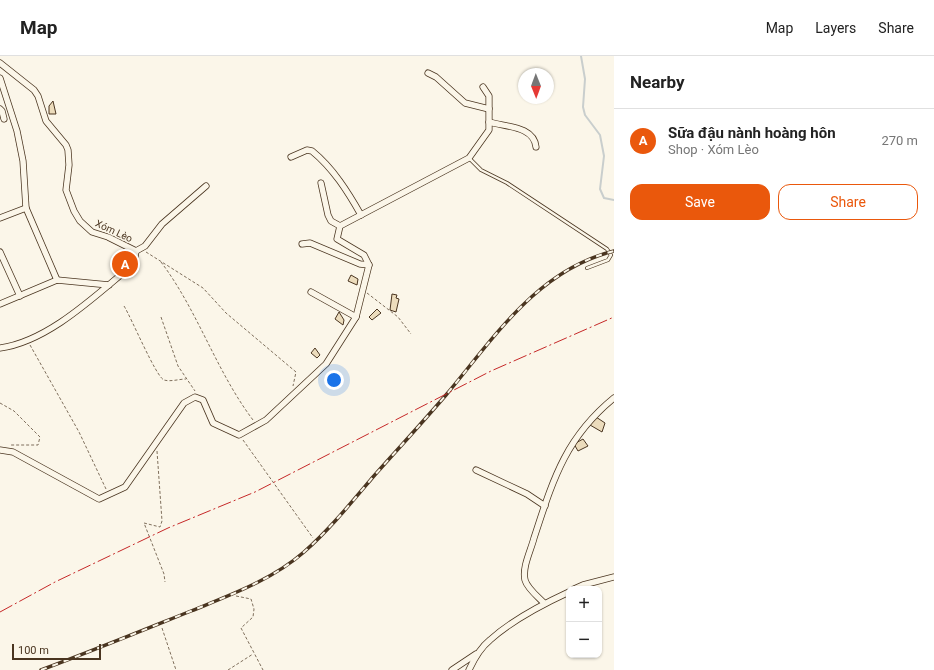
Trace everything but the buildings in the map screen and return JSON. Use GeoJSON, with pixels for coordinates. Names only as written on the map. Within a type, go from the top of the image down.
{"type":"FeatureCollection","features":[{"type":"Feature","properties":{"kind":"street","name":"Xóm Lèo"},"geometry":{"type":"LineString","coordinates":[[0,63],[34,90],[38,96],[46,121],[66,145],[69,165],[66,190],[74,212],[80,221],[92,232],[138,250],[134,262],[130,268],[48,330],[27,340],[0,348]]}},
{"type":"Feature","properties":{"kind":"street"},"geometry":{"type":"LineString","coordinates":[[428,73],[436,77],[465,104],[489,109]]}},
{"type":"Feature","properties":{"kind":"street"},"geometry":{"type":"LineString","coordinates":[[0,78],[17,131],[23,161],[26,208],[56,280]]}},
{"type":"Feature","properties":{"kind":"street"},"geometry":{"type":"LineString","coordinates":[[340,226],[469,158],[489,130],[489,96],[483,87]]}},
{"type":"Feature","properties":{"kind":"street"},"geometry":{"type":"LineString","coordinates":[[0,109],[4,119]]}},
{"type":"Feature","properties":{"kind":"street"},"geometry":{"type":"LineString","coordinates":[[489,122],[516,128],[532,134],[536,139],[536,147]]}},
{"type":"Feature","properties":{"kind":"street"},"geometry":{"type":"LineString","coordinates":[[292,157],[307,150],[312,151],[337,178],[361,215]]}},
{"type":"Feature","properties":{"kind":"street"},"geometry":{"type":"LineString","coordinates":[[321,183],[328,215],[331,221],[340,226]]}},
{"type":"Feature","properties":{"kind":"street"},"geometry":{"type":"LineString","coordinates":[[138,250],[145,246],[150,238],[174,213],[206,186]]}},
{"type":"Feature","properties":{"kind":"street"},"geometry":{"type":"LineString","coordinates":[[0,218],[26,208]]}},
{"type":"Feature","properties":{"kind":"street"},"geometry":{"type":"LineString","coordinates":[[2,451],[13,452],[99,499],[125,487],[184,403],[195,397],[203,400],[213,423],[240,435],[266,420],[326,364],[356,317],[364,291],[369,265],[364,255],[338,239],[340,226]]}},
{"type":"Feature","properties":{"kind":"street"},"geometry":{"type":"LineString","coordinates":[[302,244],[310,243],[360,264],[369,265]]}},
{"type":"Feature","properties":{"kind":"street"},"geometry":{"type":"LineString","coordinates":[[0,252],[20,296]]}},
{"type":"Feature","properties":{"kind":"street"},"geometry":{"type":"LineString","coordinates":[[0,304],[56,280],[109,285]]}},
{"type":"Feature","properties":{"kind":"street"},"geometry":{"type":"LineString","coordinates":[[311,292],[356,317]]}},
{"type":"Feature","properties":{"kind":"street"},"geometry":{"type":"LineString","coordinates":[[544,603],[527,584],[525,577],[527,563],[545,506],[564,456],[595,413],[614,398]]}},
{"type":"Feature","properties":{"kind":"street"},"geometry":{"type":"LineString","coordinates":[[476,470],[527,494],[545,506]]}},
{"type":"Feature","properties":{"kind":"street"},"geometry":{"type":"LineString","coordinates":[[581,586],[614,577]]}},
{"type":"Feature","properties":{"kind":"street"},"geometry":{"type":"LineString","coordinates":[[452,670],[478,652],[489,640],[544,603],[566,593]]}},
{"type":"Feature","properties":{"kind":"street"},"geometry":{"type":"LineString","coordinates":[[469,670],[478,652]]}},
{"type":"Feature","properties":{"kind":"lane"},"geometry":{"type":"LineString","coordinates":[[469,158],[481,170],[507,182],[607,249],[611,255],[608,260],[587,268]]}},
{"type":"Feature","properties":{"kind":"path"},"geometry":{"type":"LineString","coordinates":[[138,250],[161,261],[203,288],[226,313],[296,372],[293,387]]}},
{"type":"Feature","properties":{"kind":"path"},"geometry":{"type":"LineString","coordinates":[[161,261],[177,284],[240,402],[257,425]]}},
{"type":"Feature","properties":{"kind":"path"},"geometry":{"type":"LineString","coordinates":[[364,291],[379,300],[398,316],[411,334]]}},
{"type":"Feature","properties":{"kind":"path"},"geometry":{"type":"LineString","coordinates":[[124,306],[134,324],[142,344],[160,376],[165,380],[186,379]]}},
{"type":"Feature","properties":{"kind":"path"},"geometry":{"type":"LineString","coordinates":[[161,317],[178,366],[195,390],[195,397]]}},
{"type":"Feature","properties":{"kind":"path"},"geometry":{"type":"LineString","coordinates":[[27,340],[36,353],[55,391],[80,432],[108,495]]}},
{"type":"Feature","properties":{"kind":"path"},"geometry":{"type":"LineString","coordinates":[[0,404],[10,408],[20,416],[40,437],[41,440],[38,445],[16,444],[11,445],[2,451]]}},
{"type":"Feature","properties":{"kind":"path"},"geometry":{"type":"LineString","coordinates":[[240,435],[313,538]]}},
{"type":"Feature","properties":{"kind":"path"},"geometry":{"type":"LineString","coordinates":[[156,442],[162,521],[160,527],[144,523],[164,574],[164,582]]}},
{"type":"Feature","properties":{"kind":"path"},"geometry":{"type":"LineString","coordinates":[[236,596],[251,599],[254,609],[253,617],[241,628],[263,670]]}},
{"type":"Feature","properties":{"kind":"path"},"geometry":{"type":"LineString","coordinates":[[162,628],[176,670]]}},
{"type":"Feature","properties":{"kind":"path"},"geometry":{"type":"LineString","coordinates":[[228,670],[254,654]]}},
{"type":"Feature","properties":{"kind":"waterway"},"geometry":{"type":"LineString","coordinates":[[581,56],[585,79],[583,107],[585,115],[600,135],[604,156],[600,189],[604,198],[614,200]]}},
{"type":"Feature","properties":{"kind":"railway"},"geometry":{"type":"LineString","coordinates":[[41,670],[235,593],[264,579],[292,562],[313,544],[340,516],[437,405],[500,329],[519,309],[540,290],[562,274],[587,260],[614,251]]}},
{"type":"Feature","properties":{"kind":"power"},"geometry":{"type":"LineString","coordinates":[[0,612],[55,582],[168,528],[255,492],[491,371],[614,317]]}},
{"type":"Feature","properties":{"kind":"place","name":"Sữa đậu nành hoàng hôn"},"geometry":{"type":"Point","coordinates":[125,264]}}]}
